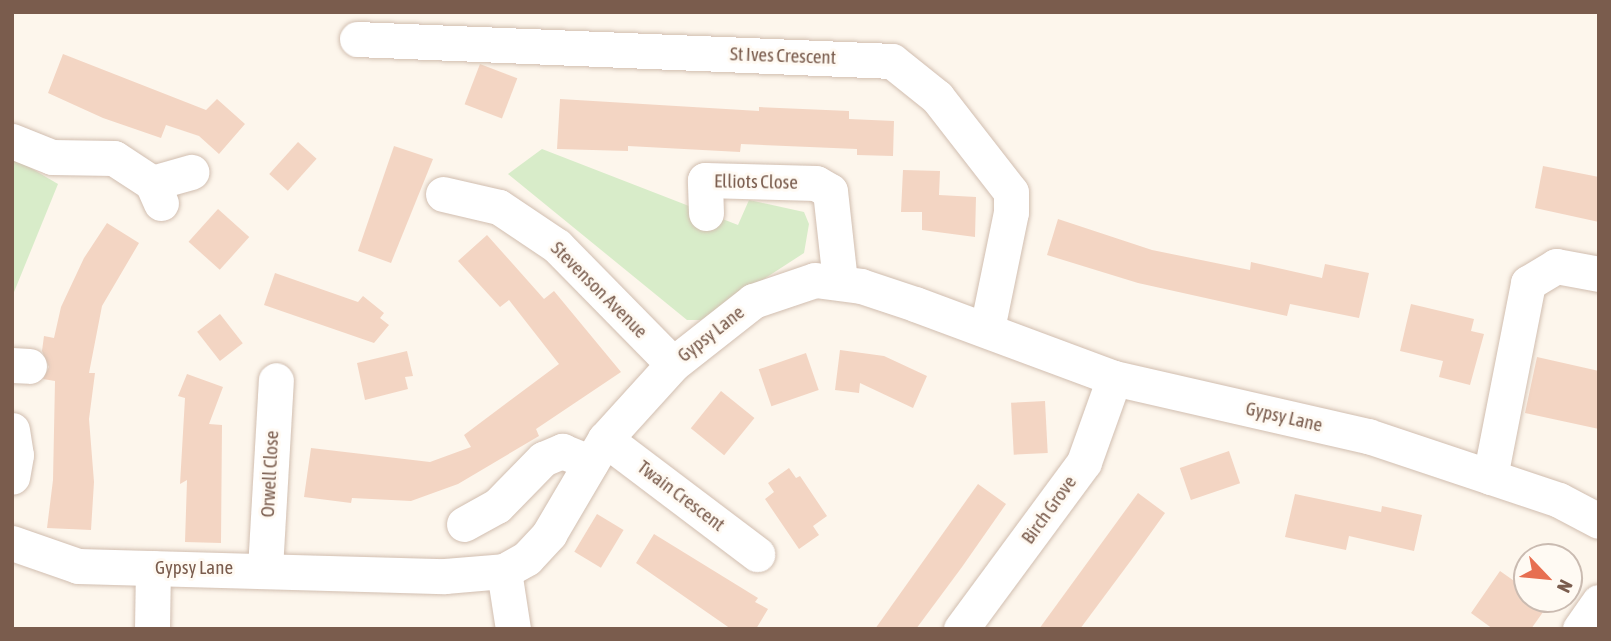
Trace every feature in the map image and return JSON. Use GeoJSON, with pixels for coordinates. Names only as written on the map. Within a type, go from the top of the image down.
{"type":"FeatureCollection","features":[{"type":"Feature","properties":{"kind":"street","name":"St Ives Crescent"},"geometry":{"type":"LineString","coordinates":[[357,39],[892,61],[937,97],[1010,192],[1011,212],[987,329]]}},
{"type":"Feature","properties":{"kind":"street"},"geometry":{"type":"LineString","coordinates":[[12,141],[52,157],[114,158],[156,193],[191,172]]}},
{"type":"Feature","properties":{"kind":"street","name":"Elliots Close"},"geometry":{"type":"LineString","coordinates":[[706,213],[705,180],[816,183],[830,191],[840,282]]}},
{"type":"Feature","properties":{"kind":"street","name":"Stevenson Avenue"},"geometry":{"type":"LineString","coordinates":[[443,194],[499,206],[556,246],[673,364]]}},
{"type":"Feature","properties":{"kind":"street"},"geometry":{"type":"LineString","coordinates":[[1490,477],[1528,283],[1556,266],[1599,274]]}},
{"type":"Feature","properties":{"kind":"street","name":"Gypsy Lane"},"geometry":{"type":"LineString","coordinates":[[12,543],[78,566],[445,576],[504,571],[527,558],[549,534],[598,451],[673,364],[753,301],[815,280],[840,282],[987,329],[1114,378],[1368,436],[1559,500],[1599,521]]}},
{"type":"Feature","properties":{"kind":"street","name":"Birch Grove"},"geometry":{"type":"LineString","coordinates":[[961,629],[1084,463],[1114,378]]}},
{"type":"Feature","properties":{"kind":"street","name":"Orwell Close"},"geometry":{"type":"LineString","coordinates":[[265,569],[276,380]]}},
{"type":"Feature","properties":{"kind":"street"},"geometry":{"type":"LineString","coordinates":[[12,430],[16,455],[12,477]]}},
{"type":"Feature","properties":{"kind":"street","name":"Twain Crescent"},"geometry":{"type":"LineString","coordinates":[[464,524],[497,506],[543,459],[562,451],[598,451],[757,554]]}},
{"type":"Feature","properties":{"kind":"street"},"geometry":{"type":"LineString","coordinates":[[152,629],[153,568]]}},
{"type":"Feature","properties":{"kind":"street"},"geometry":{"type":"LineString","coordinates":[[504,571],[513,629]]}},
{"type":"Feature","properties":{"kind":"street"},"geometry":{"type":"LineString","coordinates":[[1580,629],[1599,602]]}},
{"type":"Feature","properties":{"kind":"green space"},"geometry":{"type":"Polygon","coordinates":[[[542,149],[738,225],[749,200],[804,212],[809,224],[804,253],[701,320],[687,320],[508,174],[542,149]]]}},
{"type":"Feature","properties":{"kind":"green space"},"geometry":{"type":"Polygon","coordinates":[[[12,157],[58,184],[12,297],[12,157]]]}},
{"type":"Feature","properties":{"kind":"building"},"geometry":{"type":"Polygon","coordinates":[[[63,54],[206,110],[217,99],[245,124],[219,154],[199,136],[166,125],[161,138],[103,118],[48,93],[63,54]]]}},
{"type":"Feature","properties":{"kind":"building"},"geometry":{"type":"Polygon","coordinates":[[[480,64],[517,78],[502,118],[465,104],[480,64]]]}},
{"type":"Feature","properties":{"kind":"building"},"geometry":{"type":"Polygon","coordinates":[[[560,99],[759,111],[759,107],[849,111],[849,119],[894,121],[893,156],[857,155],[857,149],[741,144],[740,152],[628,146],[628,151],[557,149],[560,99]]]}},
{"type":"Feature","properties":{"kind":"building"},"geometry":{"type":"Polygon","coordinates":[[[298,142],[317,159],[288,191],[269,174],[298,142]]]}},
{"type":"Feature","properties":{"kind":"building"},"geometry":{"type":"Polygon","coordinates":[[[394,146],[433,159],[391,263],[358,251],[394,146]]]}},
{"type":"Feature","properties":{"kind":"building"},"geometry":{"type":"Polygon","coordinates":[[[1543,166],[1599,177],[1599,222],[1535,208],[1543,166]]]}},
{"type":"Feature","properties":{"kind":"building"},"geometry":{"type":"Polygon","coordinates":[[[903,170],[940,171],[939,195],[976,197],[975,237],[922,230],[922,212],[901,212],[903,170]]]}},
{"type":"Feature","properties":{"kind":"building"},"geometry":{"type":"Polygon","coordinates":[[[218,209],[249,237],[220,270],[189,242],[218,209]]]}},
{"type":"Feature","properties":{"kind":"building"},"geometry":{"type":"Polygon","coordinates":[[[1058,219],[1152,250],[1250,270],[1251,262],[1322,278],[1325,264],[1369,273],[1359,318],[1290,304],[1287,316],[1138,283],[1047,255],[1058,219]]]}},
{"type":"Feature","properties":{"kind":"building"},"geometry":{"type":"Polygon","coordinates":[[[107,223],[139,243],[102,306],[89,373],[95,373],[89,419],[94,482],[91,530],[47,528],[53,480],[55,381],[43,379],[49,367],[42,351],[44,336],[54,338],[61,307],[84,258],[107,223]]]}},
{"type":"Feature","properties":{"kind":"building"},"geometry":{"type":"Polygon","coordinates":[[[487,235],[544,299],[554,291],[621,372],[536,429],[539,436],[458,484],[411,501],[352,498],[351,503],[304,497],[311,448],[430,462],[471,447],[464,435],[559,364],[509,300],[500,307],[458,261],[487,235]]]}},
{"type":"Feature","properties":{"kind":"building"},"geometry":{"type":"Polygon","coordinates":[[[275,273],[358,302],[363,296],[384,313],[380,318],[389,325],[374,343],[264,305],[275,273]]]}},
{"type":"Feature","properties":{"kind":"building"},"geometry":{"type":"Polygon","coordinates":[[[1411,304],[1474,319],[1471,331],[1484,334],[1470,385],[1439,377],[1443,361],[1400,351],[1411,304]]]}},
{"type":"Feature","properties":{"kind":"building"},"geometry":{"type":"Polygon","coordinates":[[[220,314],[243,343],[220,361],[197,332],[220,314]]]}},
{"type":"Feature","properties":{"kind":"building"},"geometry":{"type":"Polygon","coordinates":[[[840,350],[884,356],[927,376],[913,408],[860,383],[859,393],[835,390],[840,350]]]}},
{"type":"Feature","properties":{"kind":"building"},"geometry":{"type":"Polygon","coordinates":[[[407,351],[413,376],[405,377],[408,389],[365,400],[357,363],[407,351]]]}},
{"type":"Feature","properties":{"kind":"building"},"geometry":{"type":"Polygon","coordinates":[[[806,353],[819,390],[771,406],[759,369],[806,353]]]}},
{"type":"Feature","properties":{"kind":"building"},"geometry":{"type":"Polygon","coordinates":[[[1537,357],[1599,371],[1599,429],[1525,413],[1537,357]]]}},
{"type":"Feature","properties":{"kind":"building"},"geometry":{"type":"Polygon","coordinates":[[[187,374],[223,387],[209,424],[222,425],[221,543],[185,542],[187,480],[180,484],[185,398],[178,396],[187,374]]]}},
{"type":"Feature","properties":{"kind":"building"},"geometry":{"type":"Polygon","coordinates":[[[721,391],[754,418],[724,455],[691,428],[721,391]]]}},
{"type":"Feature","properties":{"kind":"building"},"geometry":{"type":"Polygon","coordinates":[[[1045,401],[1048,453],[1014,455],[1011,403],[1045,401]]]}},
{"type":"Feature","properties":{"kind":"building"},"geometry":{"type":"Polygon","coordinates":[[[1229,451],[1240,483],[1191,500],[1180,468],[1229,451]]]}},
{"type":"Feature","properties":{"kind":"building"},"geometry":{"type":"Polygon","coordinates":[[[789,468],[796,478],[800,476],[827,516],[813,526],[819,535],[799,549],[765,499],[774,492],[768,483],[789,468]]]}},
{"type":"Feature","properties":{"kind":"building"},"geometry":{"type":"Polygon","coordinates":[[[978,484],[1006,504],[962,567],[916,629],[875,629],[978,484]]]}},
{"type":"Feature","properties":{"kind":"building"},"geometry":{"type":"Polygon","coordinates":[[[1138,493],[1165,513],[1135,555],[1080,629],[1039,629],[1138,493]]]}},
{"type":"Feature","properties":{"kind":"building"},"geometry":{"type":"Polygon","coordinates":[[[1295,494],[1381,512],[1382,506],[1422,515],[1414,551],[1349,536],[1346,550],[1285,537],[1295,494]]]}},
{"type":"Feature","properties":{"kind":"building"},"geometry":{"type":"Polygon","coordinates":[[[597,514],[624,530],[601,568],[574,552],[597,514]]]}},
{"type":"Feature","properties":{"kind":"building"},"geometry":{"type":"Polygon","coordinates":[[[654,534],[758,598],[755,602],[768,609],[756,629],[731,629],[636,563],[654,534]]]}},
{"type":"Feature","properties":{"kind":"building"},"geometry":{"type":"Polygon","coordinates":[[[1500,571],[1513,580],[1513,613],[1542,613],[1531,629],[1493,629],[1471,613],[1500,571]]]}}]}
